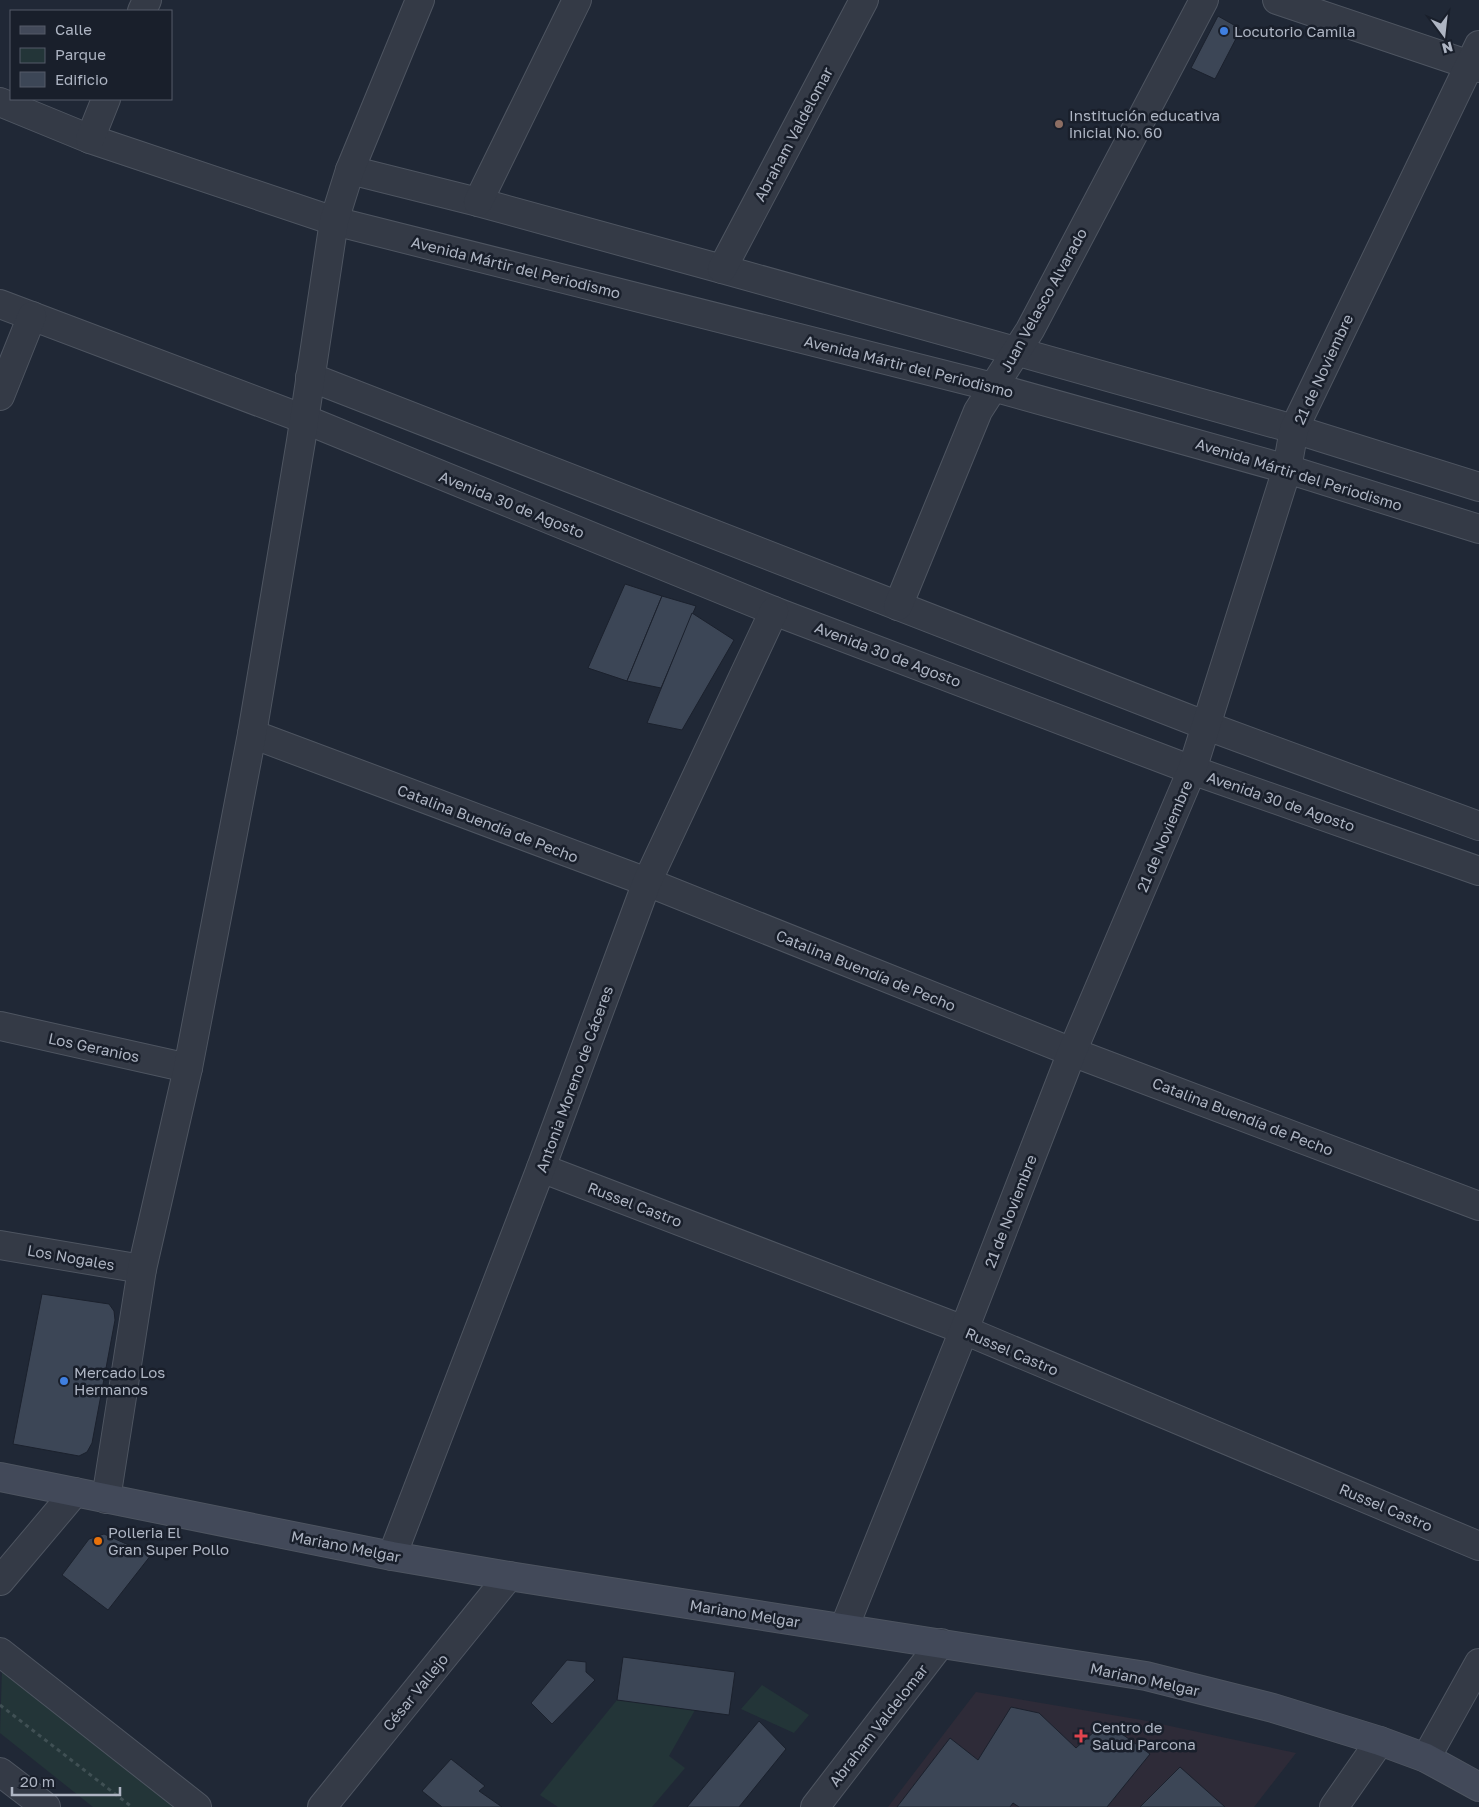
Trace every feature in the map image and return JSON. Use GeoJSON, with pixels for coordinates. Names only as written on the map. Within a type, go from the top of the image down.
{"type":"FeatureCollection","features":[{"type":"Feature","properties":{"kind":"main road","name":"Mariano Melgar"},"geometry":{"type":"LineString","coordinates":[[0,1477],[392,1556],[1146,1676],[1273,1708],[1380,1741],[1426,1758],[1479,1786]]}},
{"type":"Feature","properties":{"kind":"street"},"geometry":{"type":"LineString","coordinates":[[106,1499],[142,1269],[188,1068],[252,734],[334,221],[350,170],[420,0]]}},
{"type":"Feature","properties":{"kind":"street"},"geometry":{"type":"LineString","coordinates":[[478,202],[577,0]]}},
{"type":"Feature","properties":{"kind":"street","name":"Abraham Valdelomar"},"geometry":{"type":"LineString","coordinates":[[722,268],[864,0]]}},
{"type":"Feature","properties":{"kind":"street","name":"Juan Velasco Alvarado"},"geometry":{"type":"LineString","coordinates":[[898,606],[978,411],[1030,330],[1204,0]]}},
{"type":"Feature","properties":{"kind":"street"},"geometry":{"type":"LineString","coordinates":[[1277,0],[1476,59]]}},
{"type":"Feature","properties":{"kind":"street","name":"21 de Noviembre"},"geometry":{"type":"LineString","coordinates":[[844,1628],[964,1330],[1072,1052],[1192,770],[1287,469],[1294,428],[1476,59]]}},
{"type":"Feature","properties":{"kind":"street"},"geometry":{"type":"LineString","coordinates":[[90,138],[106,100]]}},
{"type":"Feature","properties":{"kind":"street","name":"Avenida Mártir del Periodismo"},"geometry":{"type":"LineString","coordinates":[[0,102],[90,138],[334,221],[994,387],[1287,469],[1479,529]]}},
{"type":"Feature","properties":{"kind":"street"},"geometry":{"type":"LineString","coordinates":[[350,170],[478,202],[722,268],[1294,428],[1479,487]]}},
{"type":"Feature","properties":{"kind":"street","name":"Avenida 30 de Agosto"},"geometry":{"type":"LineString","coordinates":[[0,304],[304,418],[774,611],[1192,770],[1479,871]]}},
{"type":"Feature","properties":{"kind":"street"},"geometry":{"type":"LineString","coordinates":[[0,396],[32,316]]}},
{"type":"Feature","properties":{"kind":"street"},"geometry":{"type":"LineString","coordinates":[[310,377],[339,386],[779,561],[1207,726],[1479,826]]}},
{"type":"Feature","properties":{"kind":"street","name":"Antonia Moreno de Cáceres"},"geometry":{"type":"LineString","coordinates":[[392,1556],[541,1168],[647,882],[774,611]]}},
{"type":"Feature","properties":{"kind":"street","name":"Catalina Buendía de Pecho"},"geometry":{"type":"LineString","coordinates":[[252,734],[647,882],[1072,1052],[1479,1206]]}},
{"type":"Feature","properties":{"kind":"street","name":"Los Geranios"},"geometry":{"type":"LineString","coordinates":[[0,1026],[188,1068]]}},
{"type":"Feature","properties":{"kind":"street","name":"Russel Castro"},"geometry":{"type":"LineString","coordinates":[[541,1168],[964,1330],[1479,1546]]}},
{"type":"Feature","properties":{"kind":"street","name":"Los Nogales"},"geometry":{"type":"LineString","coordinates":[[0,1245],[142,1269]]}},
{"type":"Feature","properties":{"kind":"street"},"geometry":{"type":"LineString","coordinates":[[0,1581],[75,1492]]}},
{"type":"Feature","properties":{"kind":"street","name":"César Vallejo"},"geometry":{"type":"LineString","coordinates":[[322,1807],[509,1576]]}},
{"type":"Feature","properties":{"kind":"street","name":"Abraham Valdelomar"},"geometry":{"type":"LineString","coordinates":[[816,1807],[941,1643]]}},
{"type":"Feature","properties":{"kind":"street"},"geometry":{"type":"LineString","coordinates":[[0,1652],[197,1807]]}},
{"type":"Feature","properties":{"kind":"street"},"geometry":{"type":"LineString","coordinates":[[1426,1758],[1479,1663]]}},
{"type":"Feature","properties":{"kind":"street"},"geometry":{"type":"LineString","coordinates":[[1334,1807],[1380,1741]]}},
{"type":"Feature","properties":{"kind":"street"},"geometry":{"type":"LineString","coordinates":[[0,1772],[46,1807]]}},
{"type":"Feature","properties":{"kind":"path"},"geometry":{"type":"LineString","coordinates":[[0,1705],[132,1807]]}},
{"type":"Feature","properties":{"kind":"shaded area","name":"Centro de Salud Parcona"},"geometry":{"type":"Polygon","coordinates":[[[976,1692],[1142,1720],[1296,1753],[1254,1807],[888,1807],[976,1692]]]}},
{"type":"Feature","properties":{"kind":"green space"},"geometry":{"type":"Polygon","coordinates":[[[2,1670],[178,1807],[93,1807],[0,1733],[2,1670]]]}},
{"type":"Feature","properties":{"kind":"green space"},"geometry":{"type":"Polygon","coordinates":[[[762,1685],[809,1715],[794,1733],[741,1709],[762,1685]]]}},
{"type":"Feature","properties":{"kind":"green space"},"geometry":{"type":"Polygon","coordinates":[[[617,1700],[695,1710],[669,1756],[685,1768],[652,1807],[558,1807],[540,1795],[617,1700]]]}},
{"type":"Feature","properties":{"kind":"building"},"geometry":{"type":"Polygon","coordinates":[[[1218,16],[1241,29],[1215,79],[1191,68],[1218,16]]]}},
{"type":"Feature","properties":{"kind":"building"},"geometry":{"type":"Polygon","coordinates":[[[625,584],[662,596],[627,681],[588,668],[625,584]]]}},
{"type":"Feature","properties":{"kind":"building"},"geometry":{"type":"Polygon","coordinates":[[[662,596],[696,606],[661,688],[627,681],[662,596]]]}},
{"type":"Feature","properties":{"kind":"building"},"geometry":{"type":"Polygon","coordinates":[[[692,613],[734,640],[682,730],[647,723],[692,613]]]}},
{"type":"Feature","properties":{"kind":"building","name":"Mercado Los Hermanos"},"geometry":{"type":"Polygon","coordinates":[[[42,1294],[109,1304],[114,1311],[115,1320],[92,1443],[87,1452],[79,1456],[13,1444],[42,1294]]]}},
{"type":"Feature","properties":{"kind":"building"},"geometry":{"type":"Polygon","coordinates":[[[104,1534],[151,1555],[108,1610],[62,1575],[89,1539],[104,1534]]]}},
{"type":"Feature","properties":{"kind":"building"},"geometry":{"type":"Polygon","coordinates":[[[623,1657],[735,1672],[729,1715],[617,1700],[623,1657]]]}},
{"type":"Feature","properties":{"kind":"building"},"geometry":{"type":"Polygon","coordinates":[[[567,1660],[586,1662],[586,1672],[595,1680],[552,1724],[531,1703],[567,1660]]]}},
{"type":"Feature","properties":{"kind":"building"},"geometry":{"type":"Polygon","coordinates":[[[1011,1707],[1039,1713],[1076,1748],[1105,1722],[1150,1754],[1107,1807],[1019,1807],[1013,1803],[1010,1807],[897,1807],[950,1738],[978,1760],[1011,1707]]]}},
{"type":"Feature","properties":{"kind":"building"},"geometry":{"type":"Polygon","coordinates":[[[759,1721],[786,1749],[739,1807],[687,1807],[759,1721]]]}},
{"type":"Feature","properties":{"kind":"building"},"geometry":{"type":"Polygon","coordinates":[[[451,1759],[485,1786],[479,1791],[502,1807],[442,1807],[422,1791],[451,1759]]]}},
{"type":"Feature","properties":{"kind":"building"},"geometry":{"type":"Polygon","coordinates":[[[1180,1767],[1225,1807],[1140,1807],[1180,1767]]]}},
{"type":"Feature","properties":{"kind":"place","name":"Locutorio Camila"},"geometry":{"type":"Point","coordinates":[1224,31]}},
{"type":"Feature","properties":{"kind":"place","name":"Institución educativa inicial No. 60"},"geometry":{"type":"Point","coordinates":[1059,124]}},
{"type":"Feature","properties":{"kind":"place","name":"Mercado Los Hermanos"},"geometry":{"type":"Point","coordinates":[64,1381]}},
{"type":"Feature","properties":{"kind":"place","name":"Polleria El Gran Super Pollo"},"geometry":{"type":"Point","coordinates":[98,1541]}},
{"type":"Feature","properties":{"kind":"place","name":"Centro de Salud Parcona"},"geometry":{"type":"Point","coordinates":[1081,1736]}}]}
